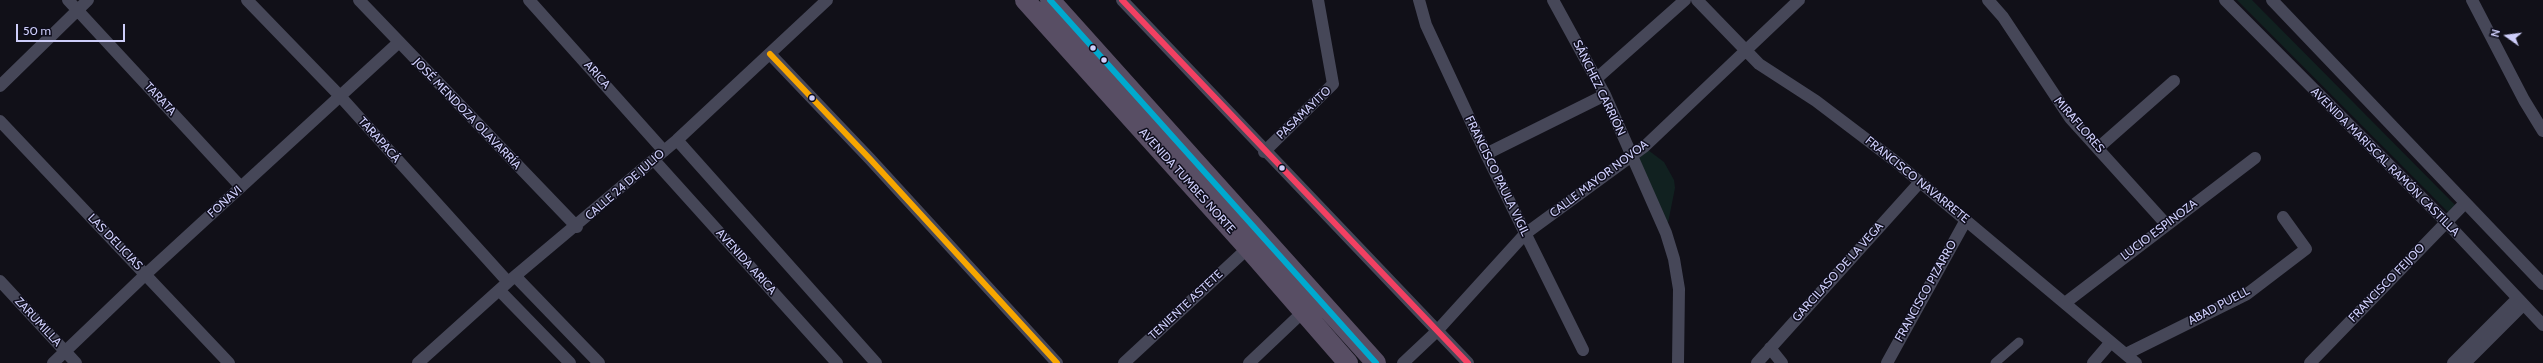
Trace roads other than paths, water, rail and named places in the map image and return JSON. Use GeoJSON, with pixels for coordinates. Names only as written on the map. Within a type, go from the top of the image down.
{"type":"FeatureCollection","features":[{"type":"Feature","properties":{"kind":"highway","name":"AVENIDA TUMBES NORTE"},"geometry":{"type":"LineString","coordinates":[[1025,0],[1248,248],[1348,363]]}},
{"type":"Feature","properties":{"kind":"highway","name":"AVENIDA TUMBES NORTE"},"geometry":{"type":"LineString","coordinates":[[1050,0],[1376,363]]}},
{"type":"Feature","properties":{"kind":"street"},"geometry":{"type":"LineString","coordinates":[[68,0],[78,10]]}},
{"type":"Feature","properties":{"kind":"street"},"geometry":{"type":"LineString","coordinates":[[0,86],[88,0]]}},
{"type":"Feature","properties":{"kind":"street","name":"TARAPACÁ"},"geometry":{"type":"LineString","coordinates":[[248,0],[339,95],[507,283]]}},
{"type":"Feature","properties":{"kind":"street","name":"JOSÉ MENDOZA OLAVARRÍA"},"geometry":{"type":"LineString","coordinates":[[359,0],[398,43],[576,227]]}},
{"type":"Feature","properties":{"kind":"street","name":"ARICA"},"geometry":{"type":"LineString","coordinates":[[529,0],[664,151]]}},
{"type":"Feature","properties":{"kind":"street","name":"CALLE 24 DE JULIO"},"geometry":{"type":"LineString","coordinates":[[418,363],[507,283],[576,227],[677,140],[827,0]]}},
{"type":"Feature","properties":{"kind":"street"},"geometry":{"type":"LineString","coordinates":[[1122,0],[1264,152],[1436,332],[1468,363]]}},
{"type":"Feature","properties":{"kind":"street","name":"PASAMAYITO"},"geometry":{"type":"LineString","coordinates":[[1264,152],[1333,84],[1318,0]]}},
{"type":"Feature","properties":{"kind":"street","name":"FRANCISCO PAULA VIGIL"},"geometry":{"type":"LineString","coordinates":[[1419,0],[1426,25],[1486,154],[1583,350]]}},
{"type":"Feature","properties":{"kind":"street","name":"SÁNCHEZ CARRIÓN"},"geometry":{"type":"LineString","coordinates":[[1553,0],[1605,95],[1666,233],[1674,259],[1679,289],[1678,363]]}},
{"type":"Feature","properties":{"kind":"street"},"geometry":{"type":"LineString","coordinates":[[1596,79],[1685,0]]}},
{"type":"Feature","properties":{"kind":"street","name":"FRANCISCO NAVARRETE"},"geometry":{"type":"LineString","coordinates":[[1697,0],[1759,64],[1816,101],[1920,182],[2136,363]]}},
{"type":"Feature","properties":{"kind":"street","name":"CALLE MAYOR NOVOA"},"geometry":{"type":"LineString","coordinates":[[1402,363],[1436,332],[1525,234],[1631,155],[1644,147],[1799,0]]}},
{"type":"Feature","properties":{"kind":"street","name":"MIRAFLORES"},"geometry":{"type":"LineString","coordinates":[[1988,0],[2004,17],[2051,93],[2070,118],[2166,224]]}},
{"type":"Feature","properties":{"kind":"street","name":"AVENIDA MARISCAL RAMÓN CASTILLA"},"geometry":{"type":"LineString","coordinates":[[2225,0],[2446,222],[2543,326]]}},
{"type":"Feature","properties":{"kind":"street"},"geometry":{"type":"LineString","coordinates":[[2272,0],[2543,284]]}},
{"type":"Feature","properties":{"kind":"street"},"geometry":{"type":"LineString","coordinates":[[2472,0],[2524,100],[2543,131]]}},
{"type":"Feature","properties":{"kind":"street","name":"TARATA"},"geometry":{"type":"LineString","coordinates":[[78,10],[241,187]]}},
{"type":"Feature","properties":{"kind":"street","name":"FONAVI"},"geometry":{"type":"LineString","coordinates":[[53,363],[146,274],[339,95],[398,43]]}},
{"type":"Feature","properties":{"kind":"street"},"geometry":{"type":"LineString","coordinates":[[770,54],[870,159],[1057,363]]}},
{"type":"Feature","properties":{"kind":"street"},"geometry":{"type":"LineString","coordinates":[[2098,148],[2174,82]]}},
{"type":"Feature","properties":{"kind":"street"},"geometry":{"type":"LineString","coordinates":[[1486,154],[1605,95]]}},
{"type":"Feature","properties":{"kind":"street","name":"LAS DELICIAS"},"geometry":{"type":"LineString","coordinates":[[0,121],[229,363]]}},
{"type":"Feature","properties":{"kind":"street"},"geometry":{"type":"LineString","coordinates":[[677,140],[876,363]]}},
{"type":"Feature","properties":{"kind":"street","name":"LUCIO ESPINOZA"},"geometry":{"type":"LineString","coordinates":[[2065,303],[2166,224],[2254,158]]}},
{"type":"Feature","properties":{"kind":"street","name":"AVENIDA ARICA"},"geometry":{"type":"LineString","coordinates":[[654,160],[837,363]]}},
{"type":"Feature","properties":{"kind":"street","name":"GARCILASO DE LA VEGA"},"geometry":{"type":"LineString","coordinates":[[1757,363],[1920,182]]}},
{"type":"Feature","properties":{"kind":"street","name":"FRANCISCO FEIJOO"},"geometry":{"type":"LineString","coordinates":[[2310,363],[2465,203]]}},
{"type":"Feature","properties":{"kind":"street","name":"ABAD PUELL"},"geometry":{"type":"LineString","coordinates":[[2126,354],[2247,294],[2306,249],[2283,217]]}},
{"type":"Feature","properties":{"kind":"street","name":"FRANCISCO PIZARRO"},"geometry":{"type":"LineString","coordinates":[[1887,363],[1966,220]]}},
{"type":"Feature","properties":{"kind":"street","name":"TENIENTE ASTETE"},"geometry":{"type":"LineString","coordinates":[[1124,363],[1248,248]]}},
{"type":"Feature","properties":{"kind":"street","name":"ZARUMILLA"},"geometry":{"type":"LineString","coordinates":[[0,281],[76,363]]}},
{"type":"Feature","properties":{"kind":"street"},"geometry":{"type":"LineString","coordinates":[[507,283],[570,363]]}},
{"type":"Feature","properties":{"kind":"street"},"geometry":{"type":"LineString","coordinates":[[507,283],[599,363]]}},
{"type":"Feature","properties":{"kind":"street"},"geometry":{"type":"LineString","coordinates":[[2453,363],[2520,302]]}},
{"type":"Feature","properties":{"kind":"street"},"geometry":{"type":"LineString","coordinates":[[2465,363],[2520,302]]}},
{"type":"Feature","properties":{"kind":"street"},"geometry":{"type":"LineString","coordinates":[[1249,363],[1304,311]]}},
{"type":"Feature","properties":{"kind":"street"},"geometry":{"type":"LineString","coordinates":[[1995,363],[2019,342]]}},
{"type":"Feature","properties":{"kind":"street"},"geometry":{"type":"LineString","coordinates":[[2093,363],[2111,342]]}},
{"type":"Feature","properties":{"kind":"street"},"geometry":{"type":"LineString","coordinates":[[1770,348],[1782,363]]}}]}
